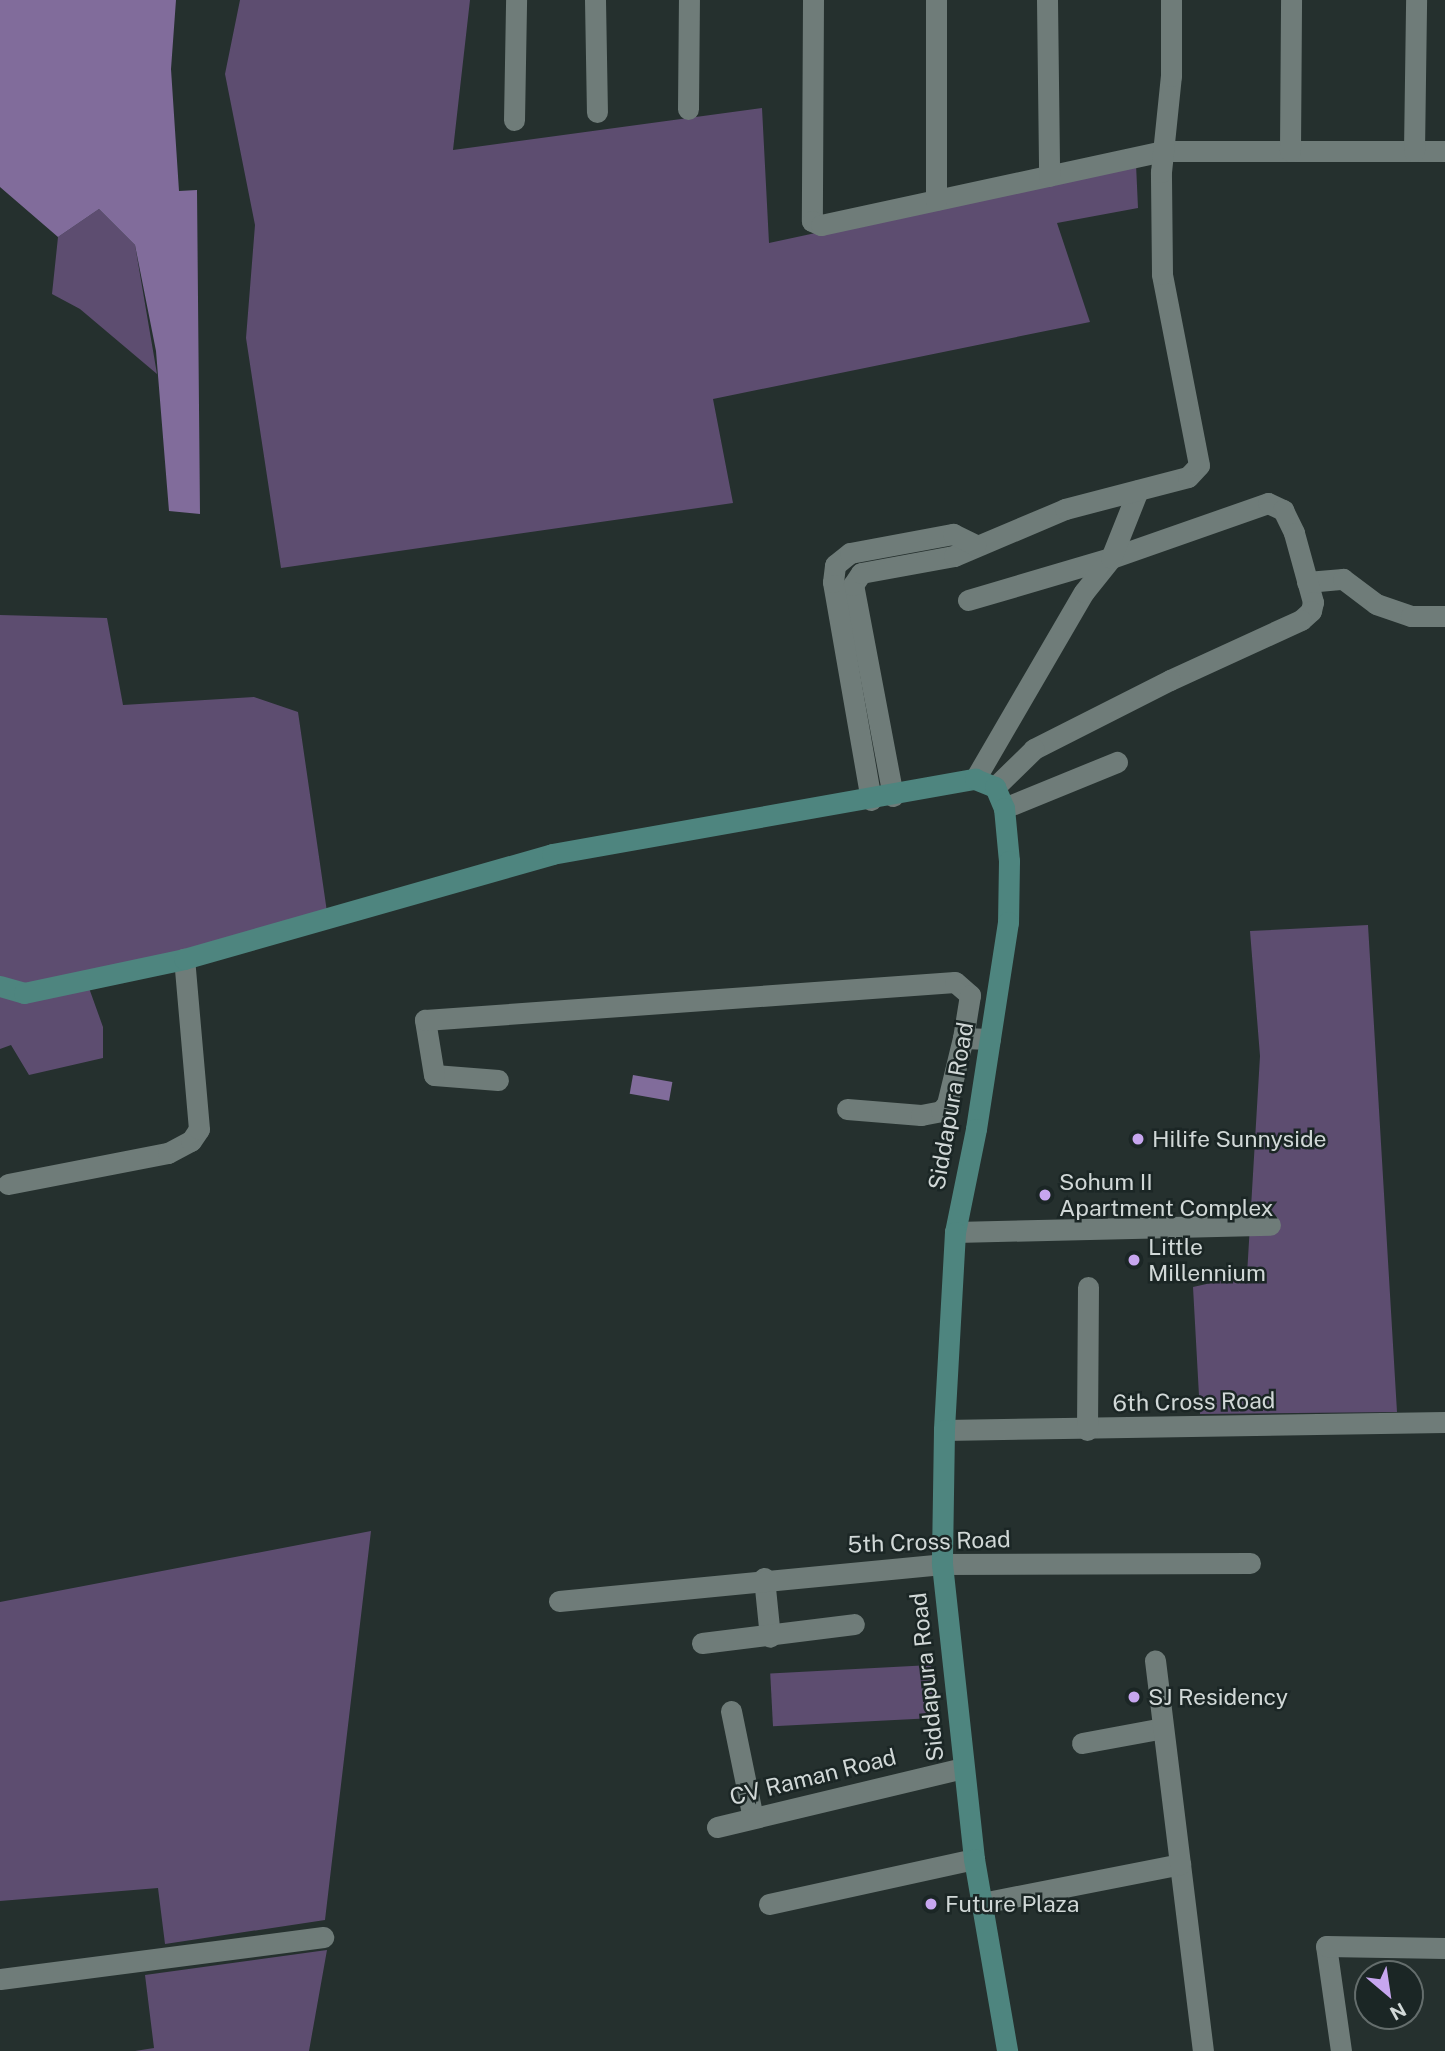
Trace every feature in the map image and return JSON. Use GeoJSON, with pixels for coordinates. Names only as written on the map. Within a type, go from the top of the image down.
{"type":"FeatureCollection","features":[{"type":"Feature","properties":{"kind":"street"},"geometry":{"type":"LineString","coordinates":[[514,120],[516,0]]}},
{"type":"Feature","properties":{"kind":"street"},"geometry":{"type":"LineString","coordinates":[[595,0],[597,112]]}},
{"type":"Feature","properties":{"kind":"street"},"geometry":{"type":"LineString","coordinates":[[688,109],[689,0]]}},
{"type":"Feature","properties":{"kind":"street"},"geometry":{"type":"LineString","coordinates":[[813,0],[812,221],[821,225],[1163,151],[1445,151]]}},
{"type":"Feature","properties":{"kind":"street"},"geometry":{"type":"LineString","coordinates":[[936,0],[936,200]]}},
{"type":"Feature","properties":{"kind":"street"},"geometry":{"type":"LineString","coordinates":[[1047,0],[1049,176]]}},
{"type":"Feature","properties":{"kind":"street"},"geometry":{"type":"LineString","coordinates":[[893,796],[853,585],[861,573],[954,556],[1065,509],[1188,477],[1199,465],[1162,274],[1163,151],[1171,76],[1171,0]]}},
{"type":"Feature","properties":{"kind":"street"},"geometry":{"type":"LineString","coordinates":[[1290,151],[1291,0]]}},
{"type":"Feature","properties":{"kind":"street"},"geometry":{"type":"LineString","coordinates":[[1414,151],[1416,0]]}},
{"type":"Feature","properties":{"kind":"street"},"geometry":{"type":"LineString","coordinates":[[975,779],[1084,592],[1111,558],[1138,490]]}},
{"type":"Feature","properties":{"kind":"street"},"geometry":{"type":"LineString","coordinates":[[0,986],[24,993],[184,960],[552,854],[871,800],[975,779],[995,787],[1034,749],[1170,680],[1301,620],[1311,611],[1307,582],[1283,510],[1268,503],[1111,558],[968,600]]}},
{"type":"Feature","properties":{"kind":"street"},"geometry":{"type":"LineString","coordinates":[[871,800],[833,582],[835,565],[850,553],[953,534],[976,545]]}},
{"type":"Feature","properties":{"kind":"street"},"geometry":{"type":"LineString","coordinates":[[1307,582],[1343,579],[1376,604],[1411,616],[1445,616]]}},
{"type":"Feature","properties":{"kind":"street"},"geometry":{"type":"LineString","coordinates":[[1004,808],[1117,762]]}},
{"type":"Feature","properties":{"kind":"street","name":"Siddapura Road"},"geometry":{"type":"LineString","coordinates":[[995,787],[1004,808],[1008,922],[955,1232],[944,1430],[942,1564],[974,1860],[1007,2051]]}},
{"type":"Feature","properties":{"kind":"street"},"geometry":{"type":"LineString","coordinates":[[8,1184],[168,1153],[191,1141],[199,1129],[184,960]]}},
{"type":"Feature","properties":{"kind":"street"},"geometry":{"type":"LineString","coordinates":[[498,1080],[434,1075],[425,1020],[955,982],[970,995],[963,1038],[947,1104],[942,1111],[921,1115],[847,1109]]}},
{"type":"Feature","properties":{"kind":"street"},"geometry":{"type":"LineString","coordinates":[[963,1038],[990,1039]]}},
{"type":"Feature","properties":{"kind":"street"},"geometry":{"type":"LineString","coordinates":[[955,1232],[1270,1225]]}},
{"type":"Feature","properties":{"kind":"street"},"geometry":{"type":"LineString","coordinates":[[1087,1430],[1088,1287]]}},
{"type":"Feature","properties":{"kind":"street","name":"6th Cross Road"},"geometry":{"type":"LineString","coordinates":[[944,1430],[1087,1430],[1445,1422]]}},
{"type":"Feature","properties":{"kind":"street","name":"5th Cross Road"},"geometry":{"type":"LineString","coordinates":[[559,1601],[764,1577],[942,1564],[1250,1563]]}},
{"type":"Feature","properties":{"kind":"street"},"geometry":{"type":"LineString","coordinates":[[764,1577],[770,1637]]}},
{"type":"Feature","properties":{"kind":"street"},"geometry":{"type":"LineString","coordinates":[[702,1643],[770,1637],[854,1624]]}},
{"type":"Feature","properties":{"kind":"street"},"geometry":{"type":"LineString","coordinates":[[1155,1661],[1203,2051]]}},
{"type":"Feature","properties":{"kind":"street"},"geometry":{"type":"LineString","coordinates":[[730,1711],[752,1818]]}},
{"type":"Feature","properties":{"kind":"street"},"geometry":{"type":"LineString","coordinates":[[1082,1742],[1163,1728]]}},
{"type":"Feature","properties":{"kind":"street","name":"CV Raman Road"},"geometry":{"type":"LineString","coordinates":[[716,1828],[963,1768]]}},
{"type":"Feature","properties":{"kind":"street"},"geometry":{"type":"LineString","coordinates":[[769,1904],[974,1860]]}},
{"type":"Feature","properties":{"kind":"street"},"geometry":{"type":"LineString","coordinates":[[982,1903],[1180,1864]]}},
{"type":"Feature","properties":{"kind":"street"},"geometry":{"type":"LineString","coordinates":[[0,1979],[323,1937]]}},
{"type":"Feature","properties":{"kind":"street"},"geometry":{"type":"LineString","coordinates":[[1341,2051],[1326,1946],[1445,1948]]}},
{"type":"Feature","properties":{"kind":"shaded area"},"geometry":{"type":"Polygon","coordinates":[[[0,0],[176,0],[171,69],[179,191],[197,190],[200,514],[169,511],[156,351],[135,245],[99,209],[58,237],[0,187],[0,0]]]}},
{"type":"Feature","properties":{"kind":"shaded area"},"geometry":{"type":"Polygon","coordinates":[[[240,0],[470,0],[453,150],[762,108],[769,243],[1136,164],[1138,208],[1057,223],[1090,322],[713,399],[733,503],[281,568],[246,338],[255,225],[225,74],[240,0]]]}},
{"type":"Feature","properties":{"kind":"shaded area"},"geometry":{"type":"Polygon","coordinates":[[[99,209],[135,245],[157,374],[80,309],[52,294],[58,237],[99,209]]]}},
{"type":"Feature","properties":{"kind":"shaded area"},"geometry":{"type":"Polygon","coordinates":[[[0,615],[107,618],[123,705],[254,697],[298,712],[327,912],[89,988],[103,1027],[103,1058],[29,1075],[11,1045],[0,1049],[0,615]]]}},
{"type":"Feature","properties":{"kind":"shaded area"},"geometry":{"type":"Polygon","coordinates":[[[1368,925],[1397,1412],[1200,1414],[1193,1287],[1247,1275],[1260,1056],[1250,931],[1368,925]]]}},
{"type":"Feature","properties":{"kind":"shaded area"},"geometry":{"type":"Polygon","coordinates":[[[633,1075],[672,1082],[669,1101],[630,1094],[633,1075]]]}},
{"type":"Feature","properties":{"kind":"shaded area"},"geometry":{"type":"Polygon","coordinates":[[[371,1531],[325,1920],[165,1944],[158,1888],[0,1901],[0,1602],[371,1531]]]}},
{"type":"Feature","properties":{"kind":"shaded area"},"geometry":{"type":"Polygon","coordinates":[[[931,1665],[934,1718],[773,1726],[770,1673],[931,1665]]]}},
{"type":"Feature","properties":{"kind":"shaded area"},"geometry":{"type":"Polygon","coordinates":[[[327,1950],[309,2051],[135,2051],[154,2048],[145,1975],[327,1950]]]}},
{"type":"Feature","properties":{"kind":"place","name":"Hilife Sunnyside"},"geometry":{"type":"Point","coordinates":[1138,1139]}},
{"type":"Feature","properties":{"kind":"place","name":"Sohum II Apartment Complex"},"geometry":{"type":"Point","coordinates":[1045,1195]}},
{"type":"Feature","properties":{"kind":"place","name":"Little Millennium"},"geometry":{"type":"Point","coordinates":[1134,1260]}},
{"type":"Feature","properties":{"kind":"place","name":"SJ Residency"},"geometry":{"type":"Point","coordinates":[1134,1697]}},
{"type":"Feature","properties":{"kind":"place","name":"Future Plaza"},"geometry":{"type":"Point","coordinates":[931,1904]}}]}
